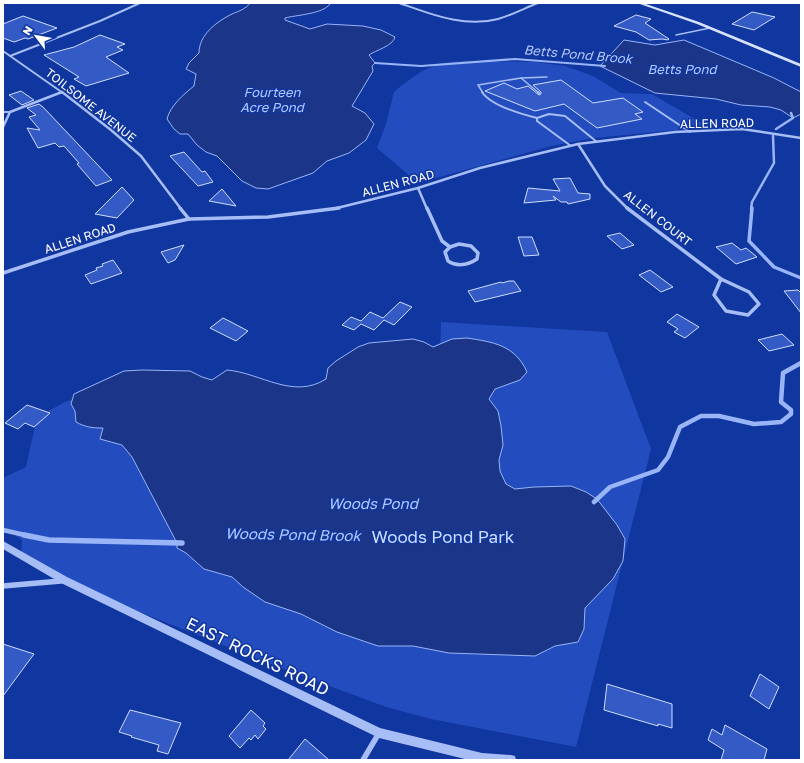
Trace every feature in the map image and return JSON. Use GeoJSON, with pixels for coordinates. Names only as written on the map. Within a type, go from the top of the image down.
{"type":"FeatureCollection","features":[{"type":"Feature","properties":{"kind":"main road"},"geometry":{"type":"LineString","coordinates":[[640,3],[710,28],[801,66]]}},
{"type":"Feature","properties":{"kind":"street"},"geometry":{"type":"LineString","coordinates":[[10,56],[100,21],[140,3]]}},
{"type":"Feature","properties":{"kind":"street"},"geometry":{"type":"LineString","coordinates":[[399,3],[443,17],[471,22],[498,20],[538,3]]}},
{"type":"Feature","properties":{"kind":"street","name":"TOILSOME AVENUE"},"geometry":{"type":"LineString","coordinates":[[3,52],[62,92],[112,130],[141,156],[189,219]]}},
{"type":"Feature","properties":{"kind":"street"},"geometry":{"type":"LineString","coordinates":[[3,127],[10,112],[62,92]]}},
{"type":"Feature","properties":{"kind":"street","name":"ALLEN ROAD"},"geometry":{"type":"LineString","coordinates":[[3,273],[128,232],[189,219],[268,217],[338,208],[418,188],[480,168],[578,144],[690,132],[742,129],[801,138]]}},
{"type":"Feature","properties":{"kind":"street","name":"ALLEN COURT"},"geometry":{"type":"LineString","coordinates":[[578,144],[606,186],[625,206],[721,279],[749,292],[759,304],[748,315],[726,311],[714,295],[721,279]]}},
{"type":"Feature","properties":{"kind":"street"},"geometry":{"type":"LineString","coordinates":[[418,188],[442,241],[450,247]]}},
{"type":"Feature","properties":{"kind":"street"},"geometry":{"type":"LineString","coordinates":[[459,244],[468,245],[477,251],[478,257],[475,261],[468,264],[452,262],[445,256],[445,252],[450,247],[459,244]]}},
{"type":"Feature","properties":{"kind":"street","name":"EAST ROCKS ROAD"},"geometry":{"type":"LineString","coordinates":[[3,545],[64,580],[379,733],[482,758],[511,760]]}},
{"type":"Feature","properties":{"kind":"street"},"geometry":{"type":"LineString","coordinates":[[3,586],[64,580]]}},
{"type":"Feature","properties":{"kind":"street"},"geometry":{"type":"LineString","coordinates":[[363,760],[379,733]]}},
{"type":"Feature","properties":{"kind":"lane"},"geometry":{"type":"LineString","coordinates":[[676,35],[710,28]]}},
{"type":"Feature","properties":{"kind":"lane"},"geometry":{"type":"LineString","coordinates":[[547,77],[521,78],[478,85],[487,99],[522,114],[537,118],[549,114],[565,116],[597,142]]}},
{"type":"Feature","properties":{"kind":"lane"},"geometry":{"type":"LineString","coordinates":[[521,78],[539,93]]}},
{"type":"Feature","properties":{"kind":"lane"},"geometry":{"type":"LineString","coordinates":[[645,102],[690,132]]}},
{"type":"Feature","properties":{"kind":"lane"},"geometry":{"type":"LineString","coordinates":[[3,112],[10,112]]}},
{"type":"Feature","properties":{"kind":"lane"},"geometry":{"type":"LineString","coordinates":[[537,118],[537,121],[571,146]]}},
{"type":"Feature","properties":{"kind":"green space"},"geometry":{"type":"Polygon","coordinates":[[[464,61],[535,62],[565,66],[593,76],[621,93],[652,94],[708,127],[594,138],[551,146],[418,183],[377,148],[386,124],[394,92],[422,71],[442,63],[464,61]]]}},
{"type":"Feature","properties":{"kind":"green space","name":"Woods Pond Park"},"geometry":{"type":"Polygon","coordinates":[[[441,322],[607,332],[651,449],[576,747],[431,719],[386,707],[268,663],[107,599],[21,559],[22,540],[3,527],[3,478],[26,467],[37,417],[67,401],[95,394],[258,395],[308,390],[322,383],[335,364],[440,357],[441,322]]]}},
{"type":"Feature","properties":{"kind":"water","name":"Fourteen Acre Pond"},"geometry":{"type":"Polygon","coordinates":[[[250,3],[327,3],[330,4],[322,10],[285,18],[285,20],[310,29],[327,24],[363,26],[381,30],[395,37],[391,43],[369,55],[375,63],[372,66],[373,71],[352,106],[365,113],[374,124],[366,140],[349,153],[327,161],[313,173],[268,189],[256,188],[242,181],[217,156],[206,152],[197,145],[188,134],[180,134],[174,129],[167,119],[174,105],[194,86],[196,74],[186,69],[189,63],[199,53],[202,40],[205,35],[220,21],[244,8],[250,3]]]}},
{"type":"Feature","properties":{"kind":"water","name":"Betts Pond"},"geometry":{"type":"Polygon","coordinates":[[[624,40],[655,45],[684,40],[774,78],[801,92],[801,114],[793,118],[781,110],[770,107],[741,105],[716,99],[655,93],[600,66],[624,40]]]}},
{"type":"Feature","properties":{"kind":"water","name":"Woods Pond"},"geometry":{"type":"Polygon","coordinates":[[[467,338],[494,343],[510,350],[522,363],[527,372],[520,380],[495,389],[489,399],[498,411],[501,426],[503,445],[499,460],[500,471],[506,484],[515,489],[571,486],[586,492],[597,499],[617,525],[625,539],[623,561],[613,579],[585,608],[584,629],[578,642],[555,646],[535,656],[449,653],[413,646],[378,646],[337,632],[301,614],[265,602],[243,587],[232,577],[204,569],[186,553],[177,548],[177,543],[132,457],[122,445],[100,439],[103,428],[89,427],[76,422],[75,411],[71,404],[74,394],[124,371],[190,371],[212,380],[227,370],[240,372],[277,384],[301,387],[314,385],[326,379],[328,368],[336,361],[358,347],[369,343],[413,339],[424,342],[433,347],[452,339],[467,338]]]}},
{"type":"Feature","properties":{"kind":"building"},"geometry":{"type":"Polygon","coordinates":[[[752,12],[775,17],[754,30],[732,24],[752,12]]]}},
{"type":"Feature","properties":{"kind":"building"},"geometry":{"type":"Polygon","coordinates":[[[636,15],[651,19],[645,23],[669,39],[649,40],[636,32],[614,26],[636,15]]]}},
{"type":"Feature","properties":{"kind":"building"},"geometry":{"type":"Polygon","coordinates":[[[23,16],[57,28],[28,39],[25,38],[14,42],[3,38],[3,24],[23,16]]]}},
{"type":"Feature","properties":{"kind":"building"},"geometry":{"type":"Polygon","coordinates":[[[100,35],[125,44],[117,47],[123,50],[106,57],[129,73],[86,86],[74,79],[79,77],[44,55],[74,47],[100,35]]]}},
{"type":"Feature","properties":{"kind":"building"},"geometry":{"type":"Polygon","coordinates":[[[561,80],[593,103],[623,98],[643,112],[635,114],[642,119],[597,128],[564,104],[535,111],[485,91],[504,83],[517,89],[528,86],[539,95],[541,92],[533,85],[561,80]]]}},
{"type":"Feature","properties":{"kind":"building"},"geometry":{"type":"Polygon","coordinates":[[[21,91],[34,100],[22,105],[9,95],[21,91]]]}},
{"type":"Feature","properties":{"kind":"building"},"geometry":{"type":"Polygon","coordinates":[[[39,104],[112,180],[96,186],[64,146],[59,147],[55,143],[38,148],[27,128],[40,130],[29,117],[36,115],[27,108],[39,104]]]}},
{"type":"Feature","properties":{"kind":"building"},"geometry":{"type":"Polygon","coordinates":[[[184,152],[202,172],[205,171],[213,182],[198,186],[170,156],[184,152]]]}},
{"type":"Feature","properties":{"kind":"building"},"geometry":{"type":"Polygon","coordinates":[[[570,178],[578,193],[590,194],[590,199],[568,204],[567,202],[561,202],[553,196],[556,200],[524,203],[528,188],[560,191],[553,179],[570,178]]]}},
{"type":"Feature","properties":{"kind":"building"},"geometry":{"type":"Polygon","coordinates":[[[122,187],[134,200],[117,218],[95,214],[122,187]]]}},
{"type":"Feature","properties":{"kind":"building"},"geometry":{"type":"Polygon","coordinates":[[[222,189],[236,206],[209,201],[222,189]]]}},
{"type":"Feature","properties":{"kind":"building"},"geometry":{"type":"Polygon","coordinates":[[[620,233],[634,245],[622,249],[607,236],[620,233]]]}},
{"type":"Feature","properties":{"kind":"building"},"geometry":{"type":"Polygon","coordinates":[[[518,237],[532,237],[539,255],[524,256],[518,237]]]}},
{"type":"Feature","properties":{"kind":"building"},"geometry":{"type":"Polygon","coordinates":[[[732,243],[741,250],[746,248],[757,257],[736,264],[716,247],[732,243]]]}},
{"type":"Feature","properties":{"kind":"building"},"geometry":{"type":"Polygon","coordinates":[[[184,245],[175,260],[168,263],[161,252],[184,245]]]}},
{"type":"Feature","properties":{"kind":"building"},"geometry":{"type":"Polygon","coordinates":[[[113,260],[122,273],[91,284],[85,275],[97,270],[96,268],[103,266],[102,264],[113,260]]]}},
{"type":"Feature","properties":{"kind":"building"},"geometry":{"type":"Polygon","coordinates":[[[650,270],[673,287],[661,292],[639,275],[650,270]]]}},
{"type":"Feature","properties":{"kind":"building"},"geometry":{"type":"Polygon","coordinates":[[[514,281],[521,291],[475,302],[468,291],[501,282],[514,281]]]}},
{"type":"Feature","properties":{"kind":"building"},"geometry":{"type":"Polygon","coordinates":[[[798,290],[801,293],[801,313],[784,291],[798,290]]]}},
{"type":"Feature","properties":{"kind":"building"},"geometry":{"type":"Polygon","coordinates":[[[400,302],[412,307],[394,325],[384,320],[374,330],[361,324],[354,330],[342,325],[351,317],[361,321],[370,312],[383,318],[400,302]]]}},
{"type":"Feature","properties":{"kind":"building"},"geometry":{"type":"Polygon","coordinates":[[[677,314],[699,327],[685,338],[674,332],[678,329],[667,322],[677,314]]]}},
{"type":"Feature","properties":{"kind":"building"},"geometry":{"type":"Polygon","coordinates":[[[223,318],[248,331],[236,341],[210,328],[223,318]]]}},
{"type":"Feature","properties":{"kind":"building"},"geometry":{"type":"Polygon","coordinates":[[[782,334],[794,345],[769,351],[758,340],[782,334]]]}},
{"type":"Feature","properties":{"kind":"building"},"geometry":{"type":"Polygon","coordinates":[[[27,405],[50,413],[34,427],[25,423],[18,429],[5,423],[27,405]]]}},
{"type":"Feature","properties":{"kind":"building"},"geometry":{"type":"Polygon","coordinates":[[[3,644],[34,654],[3,696],[3,644]]]}},
{"type":"Feature","properties":{"kind":"building"},"geometry":{"type":"Polygon","coordinates":[[[760,674],[779,687],[769,709],[750,696],[760,674]]]}},
{"type":"Feature","properties":{"kind":"building"},"geometry":{"type":"Polygon","coordinates":[[[607,684],[672,704],[672,728],[658,724],[658,726],[604,710],[607,684]]]}},
{"type":"Feature","properties":{"kind":"building"},"geometry":{"type":"Polygon","coordinates":[[[130,710],[181,723],[168,754],[157,751],[159,745],[119,732],[130,710]]]}},
{"type":"Feature","properties":{"kind":"building"},"geometry":{"type":"Polygon","coordinates":[[[251,710],[265,723],[263,726],[266,729],[258,739],[255,735],[251,740],[249,738],[240,748],[229,736],[251,710]]]}},
{"type":"Feature","properties":{"kind":"building"},"geometry":{"type":"Polygon","coordinates":[[[725,725],[767,749],[764,760],[721,760],[724,750],[708,740],[712,729],[722,735],[725,725]]]}},
{"type":"Feature","properties":{"kind":"building"},"geometry":{"type":"Polygon","coordinates":[[[305,739],[329,760],[288,760],[305,739]]]}},
{"type":"Feature","properties":{"kind":"waterway","name":"Betts Pond Brook"},"geometry":{"type":"LineString","coordinates":[[375,63],[421,66],[515,59],[605,66]]}},
{"type":"Feature","properties":{"kind":"waterway","name":"Betts Pond Brook"},"geometry":{"type":"LineString","coordinates":[[776,129],[793,118],[791,113]]}},
{"type":"Feature","properties":{"kind":"waterway","name":"Betts Pond Brook"},"geometry":{"type":"LineString","coordinates":[[751,209],[752,202],[774,163],[773,136]]}},
{"type":"Feature","properties":{"kind":"waterway","name":"Betts Pond Brook"},"geometry":{"type":"LineString","coordinates":[[752,208],[749,241],[774,267],[801,278]]}},
{"type":"Feature","properties":{"kind":"waterway","name":"Woods Pond Brook"},"geometry":{"type":"LineString","coordinates":[[594,502],[610,487],[658,470],[668,457],[680,427],[701,416],[719,416],[754,424],[781,422],[791,414],[791,410],[781,402],[783,373],[801,363]]}},
{"type":"Feature","properties":{"kind":"waterway","name":"Woods Pond Brook"},"geometry":{"type":"LineString","coordinates":[[3,530],[29,536]]}},
{"type":"Feature","properties":{"kind":"waterway","name":"Woods Pond Brook"},"geometry":{"type":"LineString","coordinates":[[24,535],[29,536]]}},
{"type":"Feature","properties":{"kind":"waterway","name":"Woods Pond Brook"},"geometry":{"type":"LineString","coordinates":[[29,536],[49,540],[182,543]]}}]}
